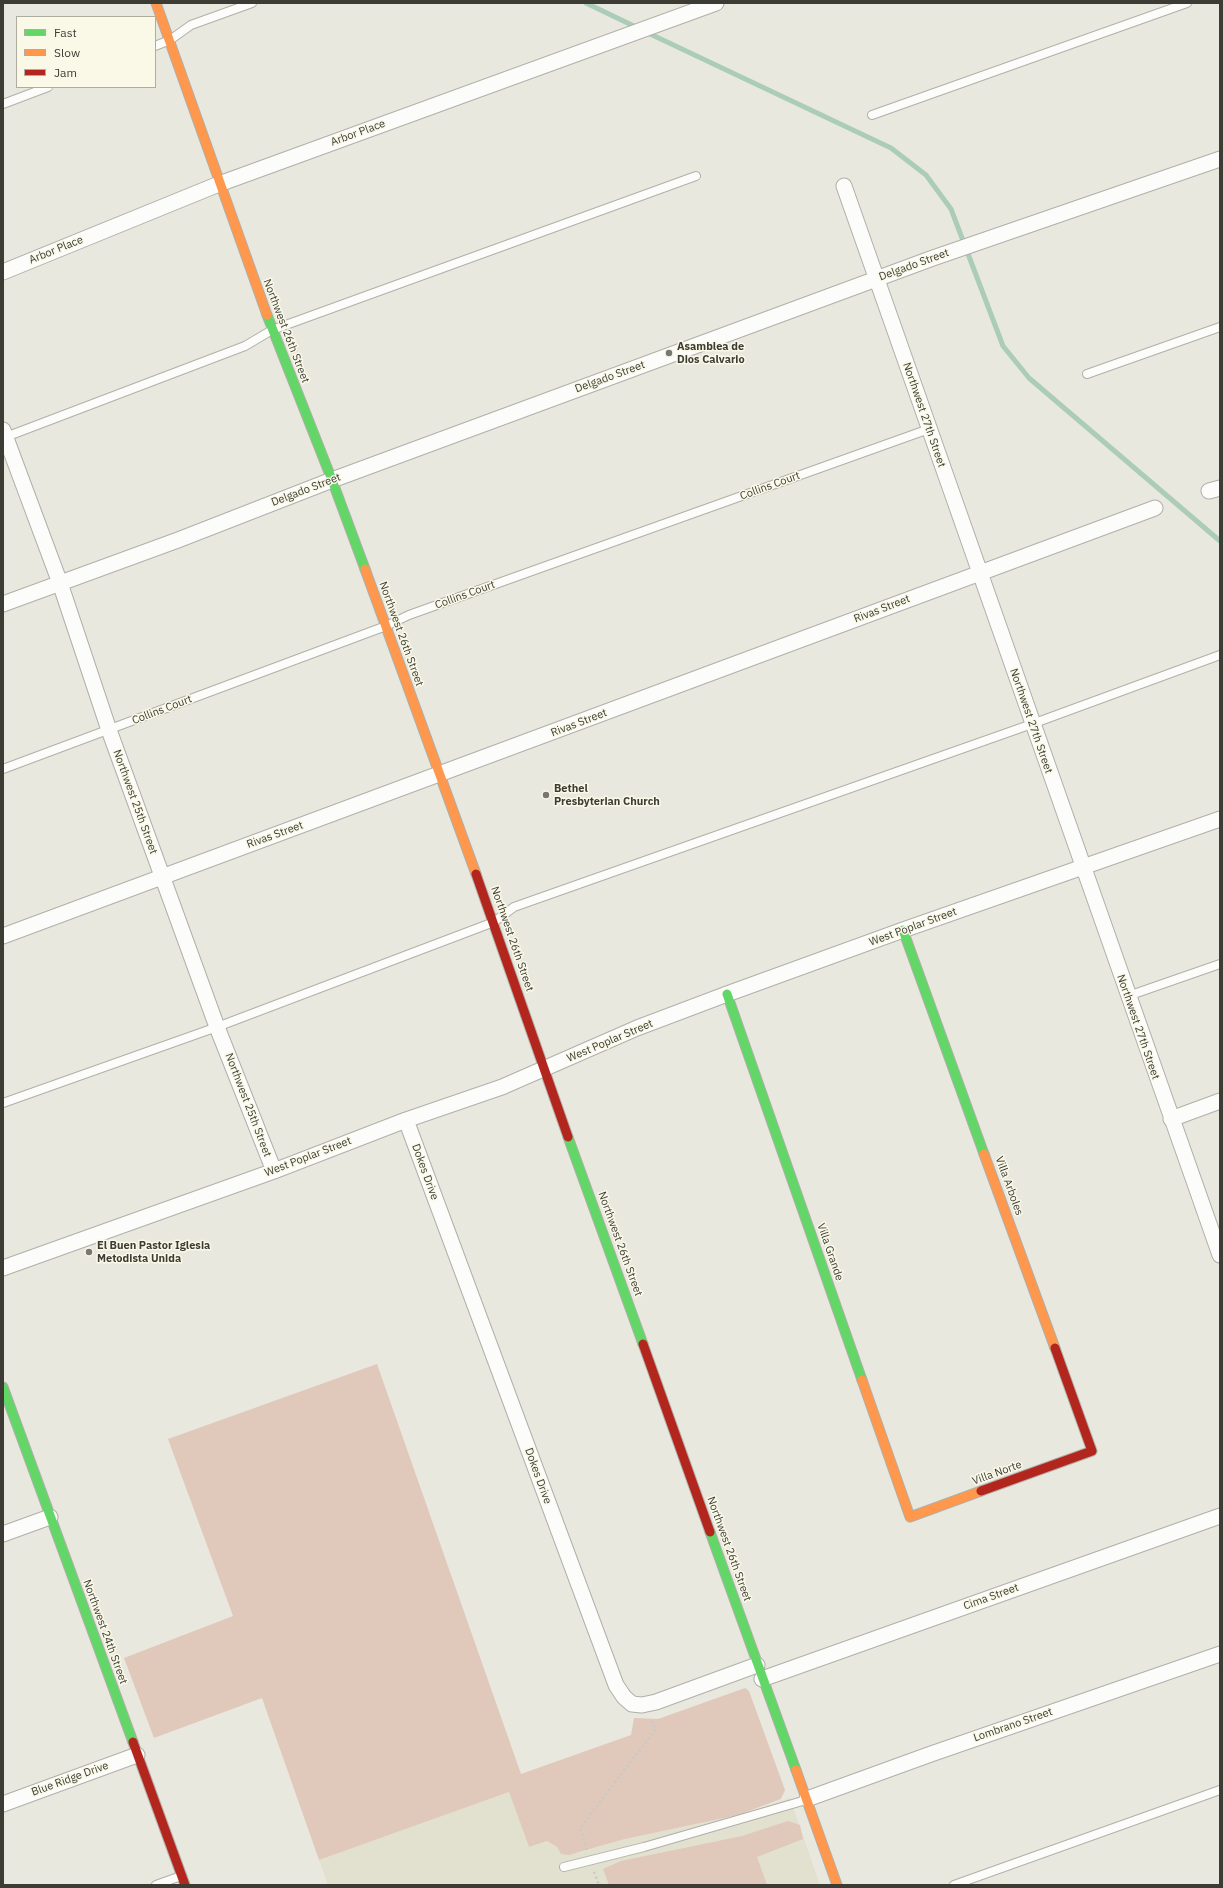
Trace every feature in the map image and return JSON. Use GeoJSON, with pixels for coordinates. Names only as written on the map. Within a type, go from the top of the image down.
{"type":"FeatureCollection","features":[{"type":"Feature","properties":{"kind":"street","name":"Northwest 26th Street"},"geometry":{"type":"LineString","coordinates":[[156,3],[272,330],[332,480],[494,922],[544,1069],[837,1885]]}},
{"type":"Feature","properties":{"kind":"street","name":"Arbor Place"},"geometry":{"type":"LineString","coordinates":[[3,272],[219,184],[610,40],[716,3]]}},
{"type":"Feature","properties":{"kind":"street","name":"Delgado Street"},"geometry":{"type":"LineString","coordinates":[[3,604],[178,540],[332,480],[877,278],[990,237],[1220,159]]}},
{"type":"Feature","properties":{"kind":"street","name":"Northwest 27th Street"},"geometry":{"type":"LineString","coordinates":[[844,186],[1171,1119],[1219,1247]]}},
{"type":"Feature","properties":{"kind":"street","name":"Northwest 25th Street"},"geometry":{"type":"LineString","coordinates":[[4,435],[60,583],[109,730],[217,1027],[274,1171]]}},
{"type":"Feature","properties":{"kind":"street","name":"Rivas Street"},"geometry":{"type":"LineString","coordinates":[[3,936],[1155,508]]}},
{"type":"Feature","properties":{"kind":"street","name":"West Poplar Street"},"geometry":{"type":"LineString","coordinates":[[3,1268],[274,1171],[406,1120],[502,1087],[637,1028],[727,994],[903,930],[1220,819]]}},
{"type":"Feature","properties":{"kind":"street","name":"Villa Arboles"},"geometry":{"type":"LineString","coordinates":[[903,930],[1092,1451]]}},
{"type":"Feature","properties":{"kind":"street","name":"Villa Grande"},"geometry":{"type":"LineString","coordinates":[[727,994],[910,1517]]}},
{"type":"Feature","properties":{"kind":"street"},"geometry":{"type":"LineString","coordinates":[[1171,1119],[1220,1102]]}},
{"type":"Feature","properties":{"kind":"street","name":"Dokes Drive"},"geometry":{"type":"LineString","coordinates":[[406,1120],[616,1685],[629,1702],[642,1705]]}},
{"type":"Feature","properties":{"kind":"street","name":"Northwest 24th Street"},"geometry":{"type":"LineString","coordinates":[[3,1387],[185,1885]]}},
{"type":"Feature","properties":{"kind":"street","name":"Villa Norte"},"geometry":{"type":"LineString","coordinates":[[910,1517],[1092,1451]]}},
{"type":"Feature","properties":{"kind":"street","name":"Cima Street"},"geometry":{"type":"LineString","coordinates":[[760,1672],[1220,1516]]}},
{"type":"Feature","properties":{"kind":"street"},"geometry":{"type":"LineString","coordinates":[[3,1534],[50,1517]]}},
{"type":"Feature","properties":{"kind":"street","name":"Lombrano Street"},"geometry":{"type":"LineString","coordinates":[[807,1799],[931,1754],[1220,1654]]}},
{"type":"Feature","properties":{"kind":"street"},"geometry":{"type":"LineString","coordinates":[[642,1705],[760,1672]]}},
{"type":"Feature","properties":{"kind":"street","name":"Blue Ridge Drive"},"geometry":{"type":"LineString","coordinates":[[3,1804],[137,1755]]}},
{"type":"Feature","properties":{"kind":"lane"},"geometry":{"type":"LineString","coordinates":[[156,46],[170,40],[191,25],[252,3]]}},
{"type":"Feature","properties":{"kind":"lane"},"geometry":{"type":"LineString","coordinates":[[872,115],[1187,3]]}},
{"type":"Feature","properties":{"kind":"lane"},"geometry":{"type":"LineString","coordinates":[[3,104],[45,88]]}},
{"type":"Feature","properties":{"kind":"lane"},"geometry":{"type":"LineString","coordinates":[[4,435],[245,346],[272,330],[696,176]]}},
{"type":"Feature","properties":{"kind":"lane"},"geometry":{"type":"LineString","coordinates":[[1087,374],[1220,327]]}},
{"type":"Feature","properties":{"kind":"lane","name":"Collins Court"},"geometry":{"type":"LineString","coordinates":[[3,769],[386,626],[409,615],[929,429]]}},
{"type":"Feature","properties":{"kind":"lane"},"geometry":{"type":"LineString","coordinates":[[3,1103],[217,1027],[494,922],[514,907],[1032,724],[1220,655]]}},
{"type":"Feature","properties":{"kind":"lane"},"geometry":{"type":"LineString","coordinates":[[1128,996],[1220,964]]}},
{"type":"Feature","properties":{"kind":"lane"},"geometry":{"type":"LineString","coordinates":[[954,1885],[1220,1790]]}},
{"type":"Feature","properties":{"kind":"lane"},"geometry":{"type":"LineString","coordinates":[[564,1867],[644,1847],[807,1799]]}},
{"type":"Feature","properties":{"kind":"lane"},"geometry":{"type":"LineString","coordinates":[[156,1885],[182,1876]]}},
{"type":"Feature","properties":{"kind":"path"},"geometry":{"type":"LineString","coordinates":[[587,1850],[580,1828],[656,1729],[642,1705]]}},
{"type":"Feature","properties":{"kind":"path"},"geometry":{"type":"LineString","coordinates":[[594,1872],[599,1885]]}},
{"type":"Feature","properties":{"kind":"shaded area"},"geometry":{"type":"Polygon","coordinates":[[[377,1364],[521,1774],[631,1735],[634,1718],[658,1719],[745,1688],[749,1691],[785,1790],[781,1799],[738,1815],[625,1839],[569,1855],[561,1854],[557,1847],[547,1841],[529,1847],[509,1792],[319,1860],[262,1698],[154,1738],[124,1658],[233,1616],[168,1439],[377,1364]]]}},
{"type":"Feature","properties":{"kind":"shaded area"},"geometry":{"type":"Polygon","coordinates":[[[509,1792],[529,1847],[547,1841],[557,1847],[561,1854],[579,1853],[625,1839],[738,1815],[790,1798],[820,1885],[328,1885],[319,1860],[509,1792]]]}},
{"type":"Feature","properties":{"kind":"shaded area"},"geometry":{"type":"Polygon","coordinates":[[[788,1821],[800,1825],[803,1839],[757,1857],[767,1885],[609,1885],[603,1869],[621,1861],[742,1836],[788,1821]]]}},
{"type":"Feature","properties":{"kind":"waterway"},"geometry":{"type":"LineString","coordinates":[[586,3],[638,28]]}},
{"type":"Feature","properties":{"kind":"waterway"},"geometry":{"type":"LineString","coordinates":[[646,32],[891,148],[926,175],[951,209],[1003,346],[1029,378],[1220,541]]}},
{"type":"Feature","properties":{"kind":"traffic: fast"},"geometry":{"type":"LineString","coordinates":[[267,315],[332,480],[365,569]]}},
{"type":"Feature","properties":{"kind":"traffic: fast"},"geometry":{"type":"LineString","coordinates":[[903,930],[984,1154]]}},
{"type":"Feature","properties":{"kind":"traffic: fast"},"geometry":{"type":"LineString","coordinates":[[727,994],[862,1380]]}},
{"type":"Feature","properties":{"kind":"traffic: fast"},"geometry":{"type":"LineString","coordinates":[[568,1137],[643,1344]]}},
{"type":"Feature","properties":{"kind":"traffic: fast"},"geometry":{"type":"LineString","coordinates":[[3,1387],[133,1742]]}},
{"type":"Feature","properties":{"kind":"traffic: fast"},"geometry":{"type":"LineString","coordinates":[[710,1532],[796,1770]]}},
{"type":"Feature","properties":{"kind":"traffic: slow"},"geometry":{"type":"LineString","coordinates":[[156,3],[267,315]]}},
{"type":"Feature","properties":{"kind":"traffic: slow"},"geometry":{"type":"LineString","coordinates":[[365,569],[476,874]]}},
{"type":"Feature","properties":{"kind":"traffic: slow"},"geometry":{"type":"LineString","coordinates":[[984,1154],[1055,1348]]}},
{"type":"Feature","properties":{"kind":"traffic: slow"},"geometry":{"type":"LineString","coordinates":[[862,1380],[910,1517],[981,1491]]}},
{"type":"Feature","properties":{"kind":"traffic: slow"},"geometry":{"type":"LineString","coordinates":[[796,1770],[837,1885]]}},
{"type":"Feature","properties":{"kind":"traffic: jam"},"geometry":{"type":"LineString","coordinates":[[476,874],[568,1137]]}},
{"type":"Feature","properties":{"kind":"traffic: jam"},"geometry":{"type":"LineString","coordinates":[[643,1344],[710,1532]]}},
{"type":"Feature","properties":{"kind":"traffic: jam"},"geometry":{"type":"LineString","coordinates":[[981,1491],[1092,1451],[1055,1348]]}},
{"type":"Feature","properties":{"kind":"traffic: jam"},"geometry":{"type":"LineString","coordinates":[[133,1742],[185,1885]]}},
{"type":"Feature","properties":{"kind":"place","name":"Asamblea de Dios Calvario"},"geometry":{"type":"Point","coordinates":[669,353]}},
{"type":"Feature","properties":{"kind":"place","name":"Bethel Presbyterian Church"},"geometry":{"type":"Point","coordinates":[546,795]}},
{"type":"Feature","properties":{"kind":"place","name":"El Buen Pastor Iglesia Metodista Unida"},"geometry":{"type":"Point","coordinates":[89,1252]}}]}
